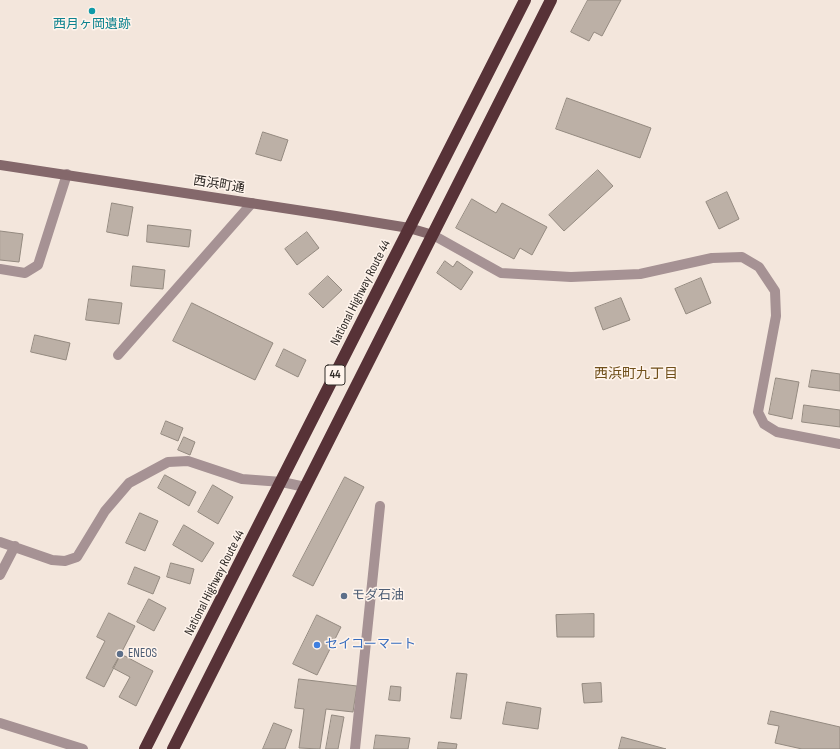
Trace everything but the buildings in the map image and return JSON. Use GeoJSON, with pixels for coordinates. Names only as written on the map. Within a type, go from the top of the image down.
{"type":"FeatureCollection","features":[{"type":"Feature","properties":{"kind":"highway","name":"National Highway Route 44"},"geometry":{"type":"LineString","coordinates":[[145,749],[282,482],[525,0]]}},
{"type":"Feature","properties":{"kind":"highway","name":"44"},"geometry":{"type":"LineString","coordinates":[[173,749],[551,0]]}},
{"type":"Feature","properties":{"kind":"street","name":"西浜町通"},"geometry":{"type":"LineString","coordinates":[[0,165],[67,174],[409,228],[433,235]]}},
{"type":"Feature","properties":{"kind":"street"},"geometry":{"type":"LineString","coordinates":[[0,269],[25,273],[38,265],[67,174]]}},
{"type":"Feature","properties":{"kind":"street"},"geometry":{"type":"LineString","coordinates":[[118,355],[252,203]]}},
{"type":"Feature","properties":{"kind":"street"},"geometry":{"type":"LineString","coordinates":[[433,235],[501,273],[571,277],[640,274],[712,258],[742,257],[759,267],[775,291],[776,316],[758,412],[764,424],[777,432],[840,444]]}},
{"type":"Feature","properties":{"kind":"street"},"geometry":{"type":"LineString","coordinates":[[0,542],[52,560],[64,561],[77,557],[105,511],[129,483],[168,462],[188,461],[242,479],[282,482],[305,487]]}},
{"type":"Feature","properties":{"kind":"street"},"geometry":{"type":"LineString","coordinates":[[355,749],[380,506]]}},
{"type":"Feature","properties":{"kind":"street"},"geometry":{"type":"LineString","coordinates":[[0,574],[15,546]]}},
{"type":"Feature","properties":{"kind":"street"},"geometry":{"type":"LineString","coordinates":[[0,722],[83,749]]}},
{"type":"Feature","properties":{"kind":"place","name":"西月ヶ岡遺跡"},"geometry":{"type":"Point","coordinates":[92,11]}},
{"type":"Feature","properties":{"kind":"place","name":"モダ石油"},"geometry":{"type":"Point","coordinates":[344,596]}},
{"type":"Feature","properties":{"kind":"place","name":"セイコーマート"},"geometry":{"type":"Point","coordinates":[317,645]}},
{"type":"Feature","properties":{"kind":"place","name":"ENEOS"},"geometry":{"type":"Point","coordinates":[120,654]}},
{"type":"Feature","properties":{"kind":"district","name":"西浜町九丁目"},"geometry":{"type":"Point","coordinates":[636,374]}}]}
